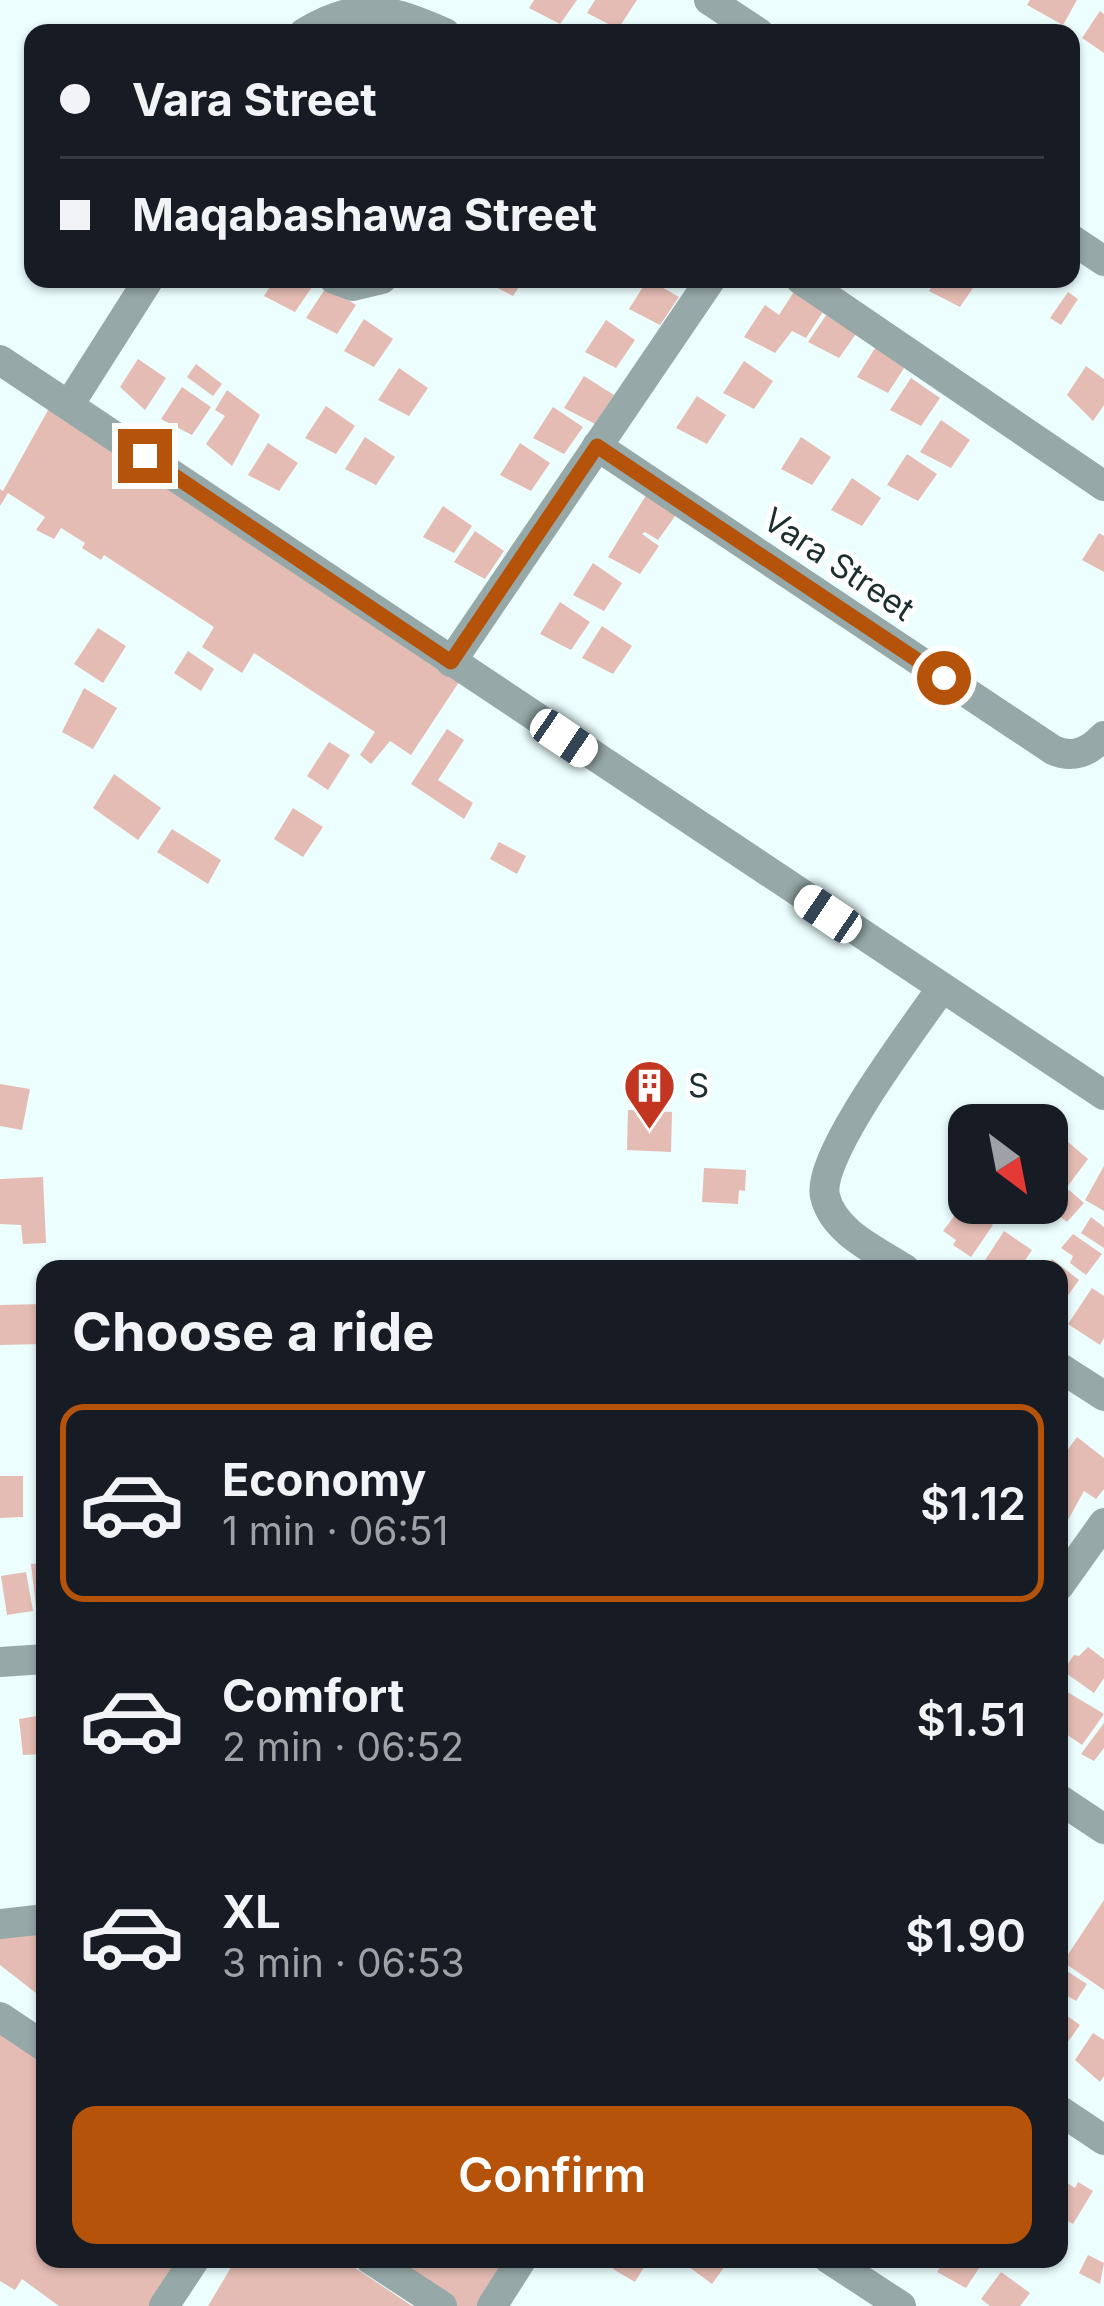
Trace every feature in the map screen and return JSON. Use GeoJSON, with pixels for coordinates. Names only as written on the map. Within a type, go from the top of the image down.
{"type":"FeatureCollection","features":[{"type":"Feature","properties":{"kind":"street"},"geometry":{"type":"LineString","coordinates":[[709,0],[745,24]]}},
{"type":"Feature","properties":{"kind":"street"},"geometry":{"type":"LineString","coordinates":[[317,24],[332,13],[365,7],[424,24]]}},
{"type":"Feature","properties":{"kind":"street"},"geometry":{"type":"LineString","coordinates":[[69,404],[143,288]]}},
{"type":"Feature","properties":{"kind":"street"},"geometry":{"type":"LineString","coordinates":[[451,662],[705,288]]}},
{"type":"Feature","properties":{"kind":"street"},"geometry":{"type":"LineString","coordinates":[[813,288],[1104,486]]}},
{"type":"Feature","properties":{"kind":"street"},"geometry":{"type":"LineString","coordinates":[[0,360],[1104,1095]]}},
{"type":"Feature","properties":{"kind":"street","name":"Vara Street"},"geometry":{"type":"LineString","coordinates":[[597,446],[1053,750],[1079,754],[1104,736]]}},
{"type":"Feature","properties":{"kind":"street"},"geometry":{"type":"LineString","coordinates":[[891,1260],[847,1231],[824,1195],[824,1178],[842,1137],[941,989]]}},
{"type":"Feature","properties":{"kind":"street"},"geometry":{"type":"LineString","coordinates":[[1068,1373],[1104,1396]]}},
{"type":"Feature","properties":{"kind":"street"},"geometry":{"type":"LineString","coordinates":[[1068,1573],[1104,1523]]}},
{"type":"Feature","properties":{"kind":"street"},"geometry":{"type":"LineString","coordinates":[[0,1662],[36,1660]]}},
{"type":"Feature","properties":{"kind":"street"},"geometry":{"type":"LineString","coordinates":[[1068,1805],[1104,1829]]}},
{"type":"Feature","properties":{"kind":"street"},"geometry":{"type":"LineString","coordinates":[[0,1924],[36,1919]]}},
{"type":"Feature","properties":{"kind":"street"},"geometry":{"type":"LineString","coordinates":[[0,2017],[36,2041]]}},
{"type":"Feature","properties":{"kind":"street"},"geometry":{"type":"LineString","coordinates":[[1068,2116],[1104,2140]]}},
{"type":"Feature","properties":{"kind":"street"},"geometry":{"type":"LineString","coordinates":[[164,2306],[189,2268]]}},
{"type":"Feature","properties":{"kind":"street"},"geometry":{"type":"LineString","coordinates":[[384,2268],[442,2306]]}},
{"type":"Feature","properties":{"kind":"street"},"geometry":{"type":"LineString","coordinates":[[492,2306],[515,2268]]}},
{"type":"Feature","properties":{"kind":"street"},"geometry":{"type":"LineString","coordinates":[[843,2268],[901,2306]]}},
{"type":"Feature","properties":{"kind":"building"},"geometry":{"type":"Polygon","coordinates":[[[534,0],[577,0],[560,24],[529,8],[534,0]]]}},
{"type":"Feature","properties":{"kind":"building"},"geometry":{"type":"Polygon","coordinates":[[[595,0],[637,0],[621,24],[608,24],[587,13],[595,0]]]}},
{"type":"Feature","properties":{"kind":"building"},"geometry":{"type":"Polygon","coordinates":[[[1030,0],[1077,0],[1064,24],[1027,5],[1030,0]]]}},
{"type":"Feature","properties":{"kind":"building"},"geometry":{"type":"Polygon","coordinates":[[[1100,11],[1104,14],[1104,53],[1082,38],[1100,11]]]}},
{"type":"Feature","properties":{"kind":"building"},"geometry":{"type":"Polygon","coordinates":[[[269,288],[311,288],[295,312],[264,296],[269,288]]]}},
{"type":"Feature","properties":{"kind":"building"},"geometry":{"type":"Polygon","coordinates":[[[326,288],[356,305],[337,334],[306,318],[326,288]]]}},
{"type":"Feature","properties":{"kind":"building"},"geometry":{"type":"Polygon","coordinates":[[[642,288],[664,288],[679,297],[660,325],[629,309],[642,288]]]}},
{"type":"Feature","properties":{"kind":"building"},"geometry":{"type":"Polygon","coordinates":[[[931,288],[973,288],[960,307],[929,291],[931,288]]]}},
{"type":"Feature","properties":{"kind":"building"},"geometry":{"type":"Polygon","coordinates":[[[795,290],[824,310],[806,338],[792,331],[775,353],[744,337],[765,305],[779,315],[795,290]]]}},
{"type":"Feature","properties":{"kind":"building"},"geometry":{"type":"Polygon","coordinates":[[[1068,292],[1078,299],[1061,325],[1050,318],[1068,292]]]}},
{"type":"Feature","properties":{"kind":"building"},"geometry":{"type":"Polygon","coordinates":[[[829,311],[858,331],[839,358],[808,342],[829,311]]]}},
{"type":"Feature","properties":{"kind":"building"},"geometry":{"type":"Polygon","coordinates":[[[364,319],[393,339],[374,367],[344,351],[364,319]]]}},
{"type":"Feature","properties":{"kind":"building"},"geometry":{"type":"Polygon","coordinates":[[[606,320],[635,340],[616,368],[585,352],[606,320]]]}},
{"type":"Feature","properties":{"kind":"building"},"geometry":{"type":"Polygon","coordinates":[[[877,345],[906,365],[888,393],[857,377],[877,345]]]}},
{"type":"Feature","properties":{"kind":"building"},"geometry":{"type":"Polygon","coordinates":[[[138,359],[166,378],[145,410],[120,387],[138,359]]]}},
{"type":"Feature","properties":{"kind":"building"},"geometry":{"type":"Polygon","coordinates":[[[744,361],[773,381],[754,409],[723,393],[744,361]]]}},
{"type":"Feature","properties":{"kind":"building"},"geometry":{"type":"Polygon","coordinates":[[[196,364],[222,384],[213,396],[187,377],[196,364]]]}},
{"type":"Feature","properties":{"kind":"building"},"geometry":{"type":"Polygon","coordinates":[[[1086,366],[1104,379],[1104,405],[1093,421],[1067,395],[1086,366]]]}},
{"type":"Feature","properties":{"kind":"building"},"geometry":{"type":"Polygon","coordinates":[[[399,368],[428,388],[409,416],[378,400],[399,368]]]}},
{"type":"Feature","properties":{"kind":"building"},"geometry":{"type":"Polygon","coordinates":[[[584,376],[614,395],[595,424],[564,408],[584,376]]]}},
{"type":"Feature","properties":{"kind":"building"},"geometry":{"type":"Polygon","coordinates":[[[911,378],[940,398],[921,426],[890,410],[911,378]]]}},
{"type":"Feature","properties":{"kind":"building"},"geometry":{"type":"Polygon","coordinates":[[[182,387],[211,407],[192,435],[161,419],[182,387]]]}},
{"type":"Feature","properties":{"kind":"building"},"geometry":{"type":"Polygon","coordinates":[[[227,390],[260,415],[232,466],[206,444],[225,416],[215,410],[227,390]]]}},
{"type":"Feature","properties":{"kind":"building"},"geometry":{"type":"Polygon","coordinates":[[[697,396],[726,415],[707,444],[676,428],[697,396]]]}},
{"type":"Feature","properties":{"kind":"building"},"geometry":{"type":"Polygon","coordinates":[[[52,403],[461,679],[411,755],[390,741],[371,764],[360,755],[375,732],[254,653],[242,673],[202,647],[214,627],[104,555],[101,560],[82,548],[85,543],[61,528],[54,539],[36,530],[45,517],[8,493],[0,506],[0,489],[3,491],[52,403]]]}},
{"type":"Feature","properties":{"kind":"building"},"geometry":{"type":"Polygon","coordinates":[[[326,406],[355,426],[336,454],[305,438],[326,406]]]}},
{"type":"Feature","properties":{"kind":"building"},"geometry":{"type":"Polygon","coordinates":[[[553,407],[583,427],[564,454],[533,438],[553,407]]]}},
{"type":"Feature","properties":{"kind":"building"},"geometry":{"type":"Polygon","coordinates":[[[941,420],[970,440],[951,468],[920,452],[941,420]]]}},
{"type":"Feature","properties":{"kind":"building"},"geometry":{"type":"Polygon","coordinates":[[[365,437],[395,457],[376,485],[345,469],[365,437]]]}},
{"type":"Feature","properties":{"kind":"building"},"geometry":{"type":"Polygon","coordinates":[[[801,437],[831,457],[812,485],[781,469],[801,437]]]}},
{"type":"Feature","properties":{"kind":"building"},"geometry":{"type":"Polygon","coordinates":[[[268,443],[298,463],[279,491],[248,475],[268,443]]]}},
{"type":"Feature","properties":{"kind":"building"},"geometry":{"type":"Polygon","coordinates":[[[520,443],[550,463],[531,491],[500,475],[520,443]]]}},
{"type":"Feature","properties":{"kind":"building"},"geometry":{"type":"Polygon","coordinates":[[[907,454],[937,474],[918,501],[887,485],[907,454]]]}},
{"type":"Feature","properties":{"kind":"building"},"geometry":{"type":"Polygon","coordinates":[[[852,478],[881,498],[862,526],[831,510],[852,478]]]}},
{"type":"Feature","properties":{"kind":"building"},"geometry":{"type":"Polygon","coordinates":[[[648,492],[678,512],[658,540],[642,534],[659,546],[640,574],[608,557],[648,492]]]}},
{"type":"Feature","properties":{"kind":"building"},"geometry":{"type":"Polygon","coordinates":[[[443,506],[472,526],[454,553],[423,537],[443,506]]]}},
{"type":"Feature","properties":{"kind":"building"},"geometry":{"type":"Polygon","coordinates":[[[475,531],[504,551],[485,579],[454,562],[475,531]]]}},
{"type":"Feature","properties":{"kind":"building"},"geometry":{"type":"Polygon","coordinates":[[[1099,533],[1104,536],[1104,572],[1082,560],[1099,533]]]}},
{"type":"Feature","properties":{"kind":"building"},"geometry":{"type":"Polygon","coordinates":[[[593,563],[622,583],[604,611],[573,595],[593,563]]]}},
{"type":"Feature","properties":{"kind":"building"},"geometry":{"type":"Polygon","coordinates":[[[560,602],[590,622],[571,650],[540,634],[560,602]]]}},
{"type":"Feature","properties":{"kind":"building"},"geometry":{"type":"Polygon","coordinates":[[[602,626],[632,646],[613,674],[582,658],[602,626]]]}},
{"type":"Feature","properties":{"kind":"building"},"geometry":{"type":"Polygon","coordinates":[[[98,628],[126,646],[103,683],[74,664],[98,628]]]}},
{"type":"Feature","properties":{"kind":"building"},"geometry":{"type":"Polygon","coordinates":[[[188,651],[214,669],[201,691],[174,673],[188,651]]]}},
{"type":"Feature","properties":{"kind":"building"},"geometry":{"type":"Polygon","coordinates":[[[84,688],[117,708],[93,749],[62,732],[84,688]]]}},
{"type":"Feature","properties":{"kind":"building"},"geometry":{"type":"Polygon","coordinates":[[[447,729],[464,740],[438,780],[473,803],[464,819],[411,784],[447,729]]]}},
{"type":"Feature","properties":{"kind":"building"},"geometry":{"type":"Polygon","coordinates":[[[329,742],[350,755],[328,790],[307,776],[329,742]]]}},
{"type":"Feature","properties":{"kind":"building"},"geometry":{"type":"Polygon","coordinates":[[[114,774],[161,808],[138,840],[93,808],[114,774]]]}},
{"type":"Feature","properties":{"kind":"building"},"geometry":{"type":"Polygon","coordinates":[[[293,808],[323,827],[303,857],[274,839],[293,808]]]}},
{"type":"Feature","properties":{"kind":"building"},"geometry":{"type":"Polygon","coordinates":[[[172,829],[221,860],[208,884],[157,852],[172,829]]]}},
{"type":"Feature","properties":{"kind":"building"},"geometry":{"type":"Polygon","coordinates":[[[499,842],[526,856],[517,874],[490,859],[499,842]]]}},
{"type":"Feature","properties":{"kind":"building"},"geometry":{"type":"Polygon","coordinates":[[[0,1084],[30,1089],[22,1130],[0,1126],[0,1084]]]}},
{"type":"Feature","properties":{"kind":"building","name":"S"},"geometry":{"type":"Polygon","coordinates":[[[628,1110],[672,1112],[671,1152],[627,1150],[628,1110]]]}},
{"type":"Feature","properties":{"kind":"building"},"geometry":{"type":"Polygon","coordinates":[[[1068,1142],[1088,1159],[1068,1186],[1068,1142]]]}},
{"type":"Feature","properties":{"kind":"building"},"geometry":{"type":"Polygon","coordinates":[[[1104,1166],[1104,1211],[1085,1200],[1104,1166]]]}},
{"type":"Feature","properties":{"kind":"building"},"geometry":{"type":"Polygon","coordinates":[[[704,1168],[746,1170],[745,1191],[739,1190],[738,1204],[702,1202],[704,1168]]]}},
{"type":"Feature","properties":{"kind":"building"},"geometry":{"type":"Polygon","coordinates":[[[43,1177],[46,1243],[23,1244],[21,1225],[0,1224],[0,1179],[43,1177]]]}},
{"type":"Feature","properties":{"kind":"building"},"geometry":{"type":"Polygon","coordinates":[[[1068,1191],[1084,1203],[1068,1221],[1068,1191]]]}},
{"type":"Feature","properties":{"kind":"building"},"geometry":{"type":"Polygon","coordinates":[[[1091,1217],[1104,1227],[1104,1248],[1081,1233],[1091,1217]]]}},
{"type":"Feature","properties":{"kind":"building"},"geometry":{"type":"Polygon","coordinates":[[[948,1224],[993,1225],[971,1257],[943,1231],[948,1224]]]}},
{"type":"Feature","properties":{"kind":"building"},"geometry":{"type":"Polygon","coordinates":[[[1004,1231],[1032,1250],[1025,1260],[985,1260],[1004,1231]]]}},
{"type":"Feature","properties":{"kind":"building"},"geometry":{"type":"Polygon","coordinates":[[[1073,1234],[1102,1254],[1086,1275],[1061,1248],[1073,1234]]]}},
{"type":"Feature","properties":{"kind":"building"},"geometry":{"type":"Polygon","coordinates":[[[1068,1271],[1079,1280],[1068,1295],[1068,1271]]]}},
{"type":"Feature","properties":{"kind":"building"},"geometry":{"type":"Polygon","coordinates":[[[1092,1288],[1104,1296],[1100,1345],[1068,1324],[1092,1288]]]}},
{"type":"Feature","properties":{"kind":"building"},"geometry":{"type":"Polygon","coordinates":[[[36,1304],[36,1344],[0,1345],[0,1305],[36,1304]]]}},
{"type":"Feature","properties":{"kind":"building"},"geometry":{"type":"Polygon","coordinates":[[[1077,1437],[1104,1458],[1104,1489],[1096,1499],[1084,1491],[1068,1520],[1068,1450],[1077,1437]]]}},
{"type":"Feature","properties":{"kind":"building"},"geometry":{"type":"Polygon","coordinates":[[[0,1476],[23,1476],[23,1517],[0,1518],[0,1476]]]}},
{"type":"Feature","properties":{"kind":"building"},"geometry":{"type":"Polygon","coordinates":[[[31,1564],[36,1564],[36,1607],[31,1564]]]}},
{"type":"Feature","properties":{"kind":"building"},"geometry":{"type":"Polygon","coordinates":[[[26,1572],[33,1611],[7,1615],[1,1576],[26,1572]]]}},
{"type":"Feature","properties":{"kind":"building"},"geometry":{"type":"Polygon","coordinates":[[[1088,1647],[1104,1659],[1104,1678],[1094,1693],[1068,1675],[1068,1664],[1074,1655],[1088,1647]]]}},
{"type":"Feature","properties":{"kind":"building"},"geometry":{"type":"Polygon","coordinates":[[[1068,1692],[1104,1714],[1082,1745],[1068,1735],[1068,1692]]]}},
{"type":"Feature","properties":{"kind":"building"},"geometry":{"type":"Polygon","coordinates":[[[36,1716],[36,1754],[23,1755],[19,1719],[36,1716]]]}},
{"type":"Feature","properties":{"kind":"building"},"geometry":{"type":"Polygon","coordinates":[[[1104,1723],[1104,1748],[1094,1761],[1081,1754],[1104,1723]]]}},
{"type":"Feature","properties":{"kind":"building"},"geometry":{"type":"Polygon","coordinates":[[[1104,1900],[1104,1990],[1068,1965],[1068,1954],[1104,1900]]]}},
{"type":"Feature","properties":{"kind":"building"},"geometry":{"type":"Polygon","coordinates":[[[36,1923],[36,1993],[0,1965],[0,1925],[36,1923]]]}},
{"type":"Feature","properties":{"kind":"building"},"geometry":{"type":"Polygon","coordinates":[[[1068,1972],[1087,1984],[1076,2001],[1068,1996],[1068,1972]]]}},
{"type":"Feature","properties":{"kind":"building"},"geometry":{"type":"Polygon","coordinates":[[[1068,2016],[1080,2025],[1068,2042],[1068,2016]]]}},
{"type":"Feature","properties":{"kind":"building"},"geometry":{"type":"Polygon","coordinates":[[[0,2024],[36,2049],[36,2268],[176,2268],[149,2306],[59,2306],[22,2279],[15,2290],[0,2281],[0,2024]]]}},
{"type":"Feature","properties":{"kind":"building"},"geometry":{"type":"Polygon","coordinates":[[[1093,2033],[1104,2040],[1100,2082],[1075,2060],[1093,2033]]]}},
{"type":"Feature","properties":{"kind":"building"},"geometry":{"type":"Polygon","coordinates":[[[1078,2182],[1093,2191],[1073,2224],[1068,2221],[1068,2184],[1075,2188],[1078,2182]]]}},
{"type":"Feature","properties":{"kind":"building"},"geometry":{"type":"Polygon","coordinates":[[[1088,2255],[1104,2263],[1100,2284],[1079,2273],[1088,2255]]]}},
{"type":"Feature","properties":{"kind":"building"},"geometry":{"type":"Polygon","coordinates":[[[231,2268],[355,2268],[412,2306],[208,2306],[231,2268]]]}},
{"type":"Feature","properties":{"kind":"building"},"geometry":{"type":"Polygon","coordinates":[[[397,2268],[515,2268],[492,2306],[447,2306],[397,2268]]]}},
{"type":"Feature","properties":{"kind":"building"},"geometry":{"type":"Polygon","coordinates":[[[614,2268],[644,2268],[635,2282],[614,2268]]]}},
{"type":"Feature","properties":{"kind":"building"},"geometry":{"type":"Polygon","coordinates":[[[690,2268],[724,2268],[712,2284],[690,2268]]]}},
{"type":"Feature","properties":{"kind":"building"},"geometry":{"type":"Polygon","coordinates":[[[940,2268],[979,2268],[966,2288],[937,2272],[940,2268]]]}},
{"type":"Feature","properties":{"kind":"building"},"geometry":{"type":"Polygon","coordinates":[[[1001,2272],[1030,2293],[1020,2306],[990,2306],[981,2299],[1001,2272]]]}},
{"type":"Feature","properties":{"kind":"place","name":"S"},"geometry":{"type":"Point","coordinates":[649,1131]}},
{"type":"Feature","properties":{"kind":"route"},"geometry":{"type":"LineString","coordinates":[[145,456],[451,662],[597,446],[944,678]]}}]}
